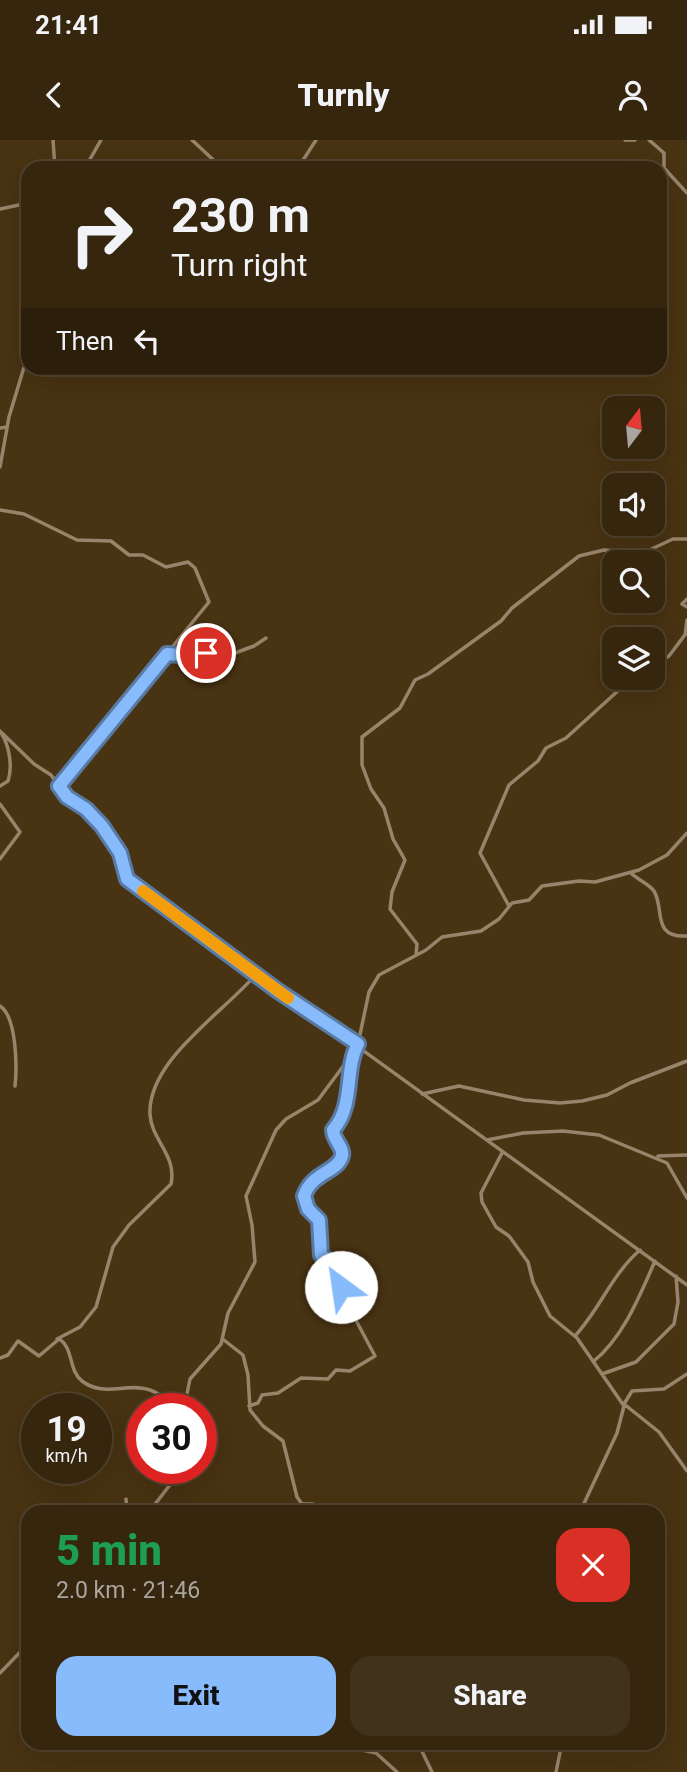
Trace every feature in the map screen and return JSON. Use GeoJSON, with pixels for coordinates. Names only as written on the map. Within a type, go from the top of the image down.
{"type":"FeatureCollection","features":[{"type":"Feature","properties":{"kind":"street"},"geometry":{"type":"LineString","coordinates":[[53,140],[54,161]]}},
{"type":"Feature","properties":{"kind":"street"},"geometry":{"type":"LineString","coordinates":[[89,161],[102,140]]}},
{"type":"Feature","properties":{"kind":"street"},"geometry":{"type":"LineString","coordinates":[[192,140],[214,161]]}},
{"type":"Feature","properties":{"kind":"street"},"geometry":{"type":"LineString","coordinates":[[302,161],[316,140]]}},
{"type":"Feature","properties":{"kind":"street"},"geometry":{"type":"LineString","coordinates":[[625,140],[635,140]]}},
{"type":"Feature","properties":{"kind":"street"},"geometry":{"type":"LineString","coordinates":[[649,140],[664,153],[665,161]]}},
{"type":"Feature","properties":{"kind":"street"},"geometry":{"type":"LineString","coordinates":[[667,171],[687,193]]}},
{"type":"Feature","properties":{"kind":"street"},"geometry":{"type":"LineString","coordinates":[[0,209],[21,204]]}},
{"type":"Feature","properties":{"kind":"street"},"geometry":{"type":"LineString","coordinates":[[0,467],[7,427],[22,375]]}},
{"type":"Feature","properties":{"kind":"street"},"geometry":{"type":"LineString","coordinates":[[0,428],[7,427]]}},
{"type":"Feature","properties":{"kind":"street"},"geometry":{"type":"LineString","coordinates":[[0,510],[24,514],[77,540],[110,541],[129,555],[142,555],[166,567],[184,561],[192,565],[209,604],[59,786]]}},
{"type":"Feature","properties":{"kind":"street"},"geometry":{"type":"LineString","coordinates":[[416,957],[418,946],[390,909],[392,892],[405,860],[393,839],[384,807],[371,789],[362,765],[362,737],[400,708],[415,680],[428,674],[501,621],[512,608],[526,600],[557,571],[570,566],[576,558],[604,550],[643,553],[673,539],[687,539]]}},
{"type":"Feature","properties":{"kind":"street"},"geometry":{"type":"LineString","coordinates":[[687,599],[682,604],[687,607]]}},
{"type":"Feature","properties":{"kind":"street"},"geometry":{"type":"LineString","coordinates":[[665,658],[686,634],[687,620]]}},
{"type":"Feature","properties":{"kind":"street"},"geometry":{"type":"LineString","coordinates":[[167,654],[197,656],[239,652],[266,638]]}},
{"type":"Feature","properties":{"kind":"street"},"geometry":{"type":"LineString","coordinates":[[509,906],[480,853],[505,791],[538,761],[546,748],[566,738],[619,690]]}},
{"type":"Feature","properties":{"kind":"street"},"geometry":{"type":"LineString","coordinates":[[1,732],[59,786],[67,797],[86,809],[102,826],[120,853],[127,879],[687,1285]]}},
{"type":"Feature","properties":{"kind":"street"},"geometry":{"type":"LineString","coordinates":[[0,786],[8,781],[10,772],[8,748],[1,732]]}},
{"type":"Feature","properties":{"kind":"street"},"geometry":{"type":"LineString","coordinates":[[0,804],[20,832],[0,859]]}},
{"type":"Feature","properties":{"kind":"street"},"geometry":{"type":"LineString","coordinates":[[187,1393],[190,1379],[214,1355],[223,1339],[228,1313],[255,1262],[252,1224],[245,1198],[253,1175],[279,1126],[318,1100],[350,1057],[358,1044],[373,984],[384,971],[416,957],[446,935],[467,935],[481,931],[499,919],[513,902],[528,900],[542,886],[579,881],[595,882],[631,873],[665,856],[687,833]]}},
{"type":"Feature","properties":{"kind":"street"},"geometry":{"type":"LineString","coordinates":[[631,873],[653,890],[661,924],[674,934],[687,936]]}},
{"type":"Feature","properties":{"kind":"street"},"geometry":{"type":"LineString","coordinates":[[0,1357],[8,1354],[20,1340],[39,1356],[57,1339],[80,1326],[96,1307],[113,1247],[129,1225],[171,1184],[168,1154],[154,1135],[150,1122],[150,1105],[162,1069],[200,1028],[247,987],[257,973]]}},
{"type":"Feature","properties":{"kind":"street"},"geometry":{"type":"LineString","coordinates":[[0,1006],[6,1011],[11,1025],[17,1064],[15,1086]]}},
{"type":"Feature","properties":{"kind":"street"},"geometry":{"type":"LineString","coordinates":[[249,1406],[258,1403],[262,1395],[278,1393],[299,1379],[328,1379],[336,1370],[350,1371],[375,1356],[342,1294],[340,1269],[321,1255],[319,1220],[304,1200],[311,1181],[332,1168],[342,1155],[333,1130],[340,1122],[351,1086],[350,1057]]}},
{"type":"Feature","properties":{"kind":"street"},"geometry":{"type":"LineString","coordinates":[[422,1094],[459,1086],[524,1100],[560,1104],[607,1095],[631,1082],[687,1061]]}},
{"type":"Feature","properties":{"kind":"street"},"geometry":{"type":"LineString","coordinates":[[485,1140],[523,1133],[589,1132],[655,1157],[671,1168],[687,1198]]}},
{"type":"Feature","properties":{"kind":"street"},"geometry":{"type":"LineString","coordinates":[[501,1152],[502,1156],[481,1193],[481,1200],[496,1227],[509,1236],[528,1262],[534,1286],[550,1316],[575,1336],[624,1404],[659,1432],[664,1443],[687,1471]]}},
{"type":"Feature","properties":{"kind":"street"},"geometry":{"type":"LineString","coordinates":[[655,1157],[687,1154]]}},
{"type":"Feature","properties":{"kind":"street"},"geometry":{"type":"LineString","coordinates":[[575,1336],[594,1311],[617,1272],[640,1250]]}},
{"type":"Feature","properties":{"kind":"street"},"geometry":{"type":"LineString","coordinates":[[594,1360],[616,1336],[638,1301],[655,1261]]}},
{"type":"Feature","properties":{"kind":"street"},"geometry":{"type":"LineString","coordinates":[[602,1374],[636,1362],[674,1324],[678,1302],[676,1276]]}},
{"type":"Feature","properties":{"kind":"street"},"geometry":{"type":"LineString","coordinates":[[57,1339],[65,1343],[77,1376],[86,1383],[107,1391],[149,1390],[154,1393]]}},
{"type":"Feature","properties":{"kind":"street"},"geometry":{"type":"LineString","coordinates":[[223,1339],[243,1355],[248,1375],[249,1406],[263,1426],[283,1441],[298,1500],[302,1504],[315,1505]]}},
{"type":"Feature","properties":{"kind":"street"},"geometry":{"type":"LineString","coordinates":[[583,1505],[617,1433],[624,1404],[632,1391],[664,1389],[687,1374]]}},
{"type":"Feature","properties":{"kind":"street"},"geometry":{"type":"LineString","coordinates":[[154,1505],[171,1484]]}},
{"type":"Feature","properties":{"kind":"street"},"geometry":{"type":"LineString","coordinates":[[127,1499],[127,1505]]}},
{"type":"Feature","properties":{"kind":"street"},"geometry":{"type":"LineString","coordinates":[[0,1673],[21,1651]]}},
{"type":"Feature","properties":{"kind":"street"},"geometry":{"type":"LineString","coordinates":[[360,1750],[376,1753],[397,1772]]}},
{"type":"Feature","properties":{"kind":"street"},"geometry":{"type":"LineString","coordinates":[[421,1750],[432,1772]]}},
{"type":"Feature","properties":{"kind":"street"},"geometry":{"type":"LineString","coordinates":[[556,1772],[561,1750]]}},
{"type":"Feature","properties":{"kind":"slow traffic"},"geometry":{"type":"LineString","coordinates":[[143,891],[288,998]]}},
{"type":"Feature","properties":{"kind":"route"},"geometry":{"type":"LineString","coordinates":[[206,653],[197,656],[167,654],[117,719],[59,786],[67,797],[86,809],[102,826],[120,853],[127,879],[278,991],[358,1044],[350,1057],[351,1086],[340,1122],[333,1130],[334,1138],[342,1150],[341,1158],[332,1168],[313,1179],[304,1196],[308,1209],[319,1220],[321,1255],[340,1269],[341,1287]]}}]}
